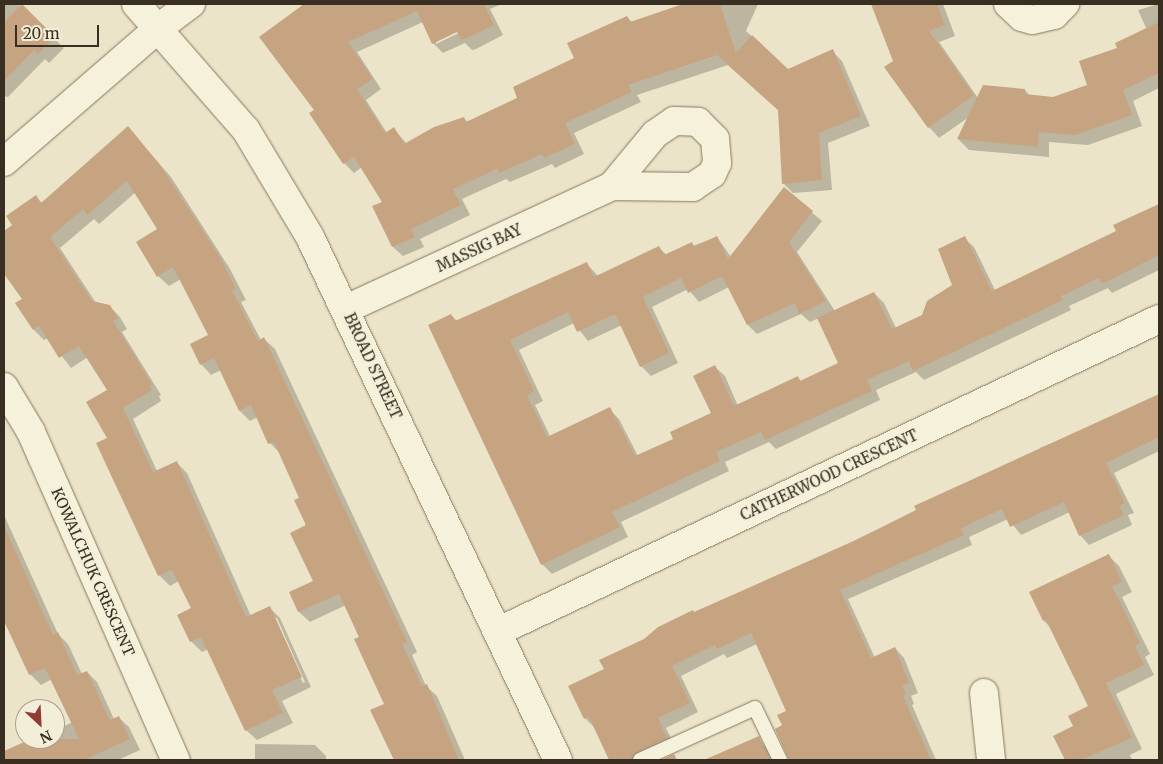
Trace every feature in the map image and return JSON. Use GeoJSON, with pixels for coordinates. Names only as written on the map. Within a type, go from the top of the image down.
{"type":"FeatureCollection","features":[{"type":"Feature","properties":{"kind":"street","name":"BROAD STREET"},"geometry":{"type":"LineString","coordinates":[[136,4],[160,27],[246,130],[310,237],[499,631],[558,760]]}},
{"type":"Feature","properties":{"kind":"street"},"geometry":{"type":"LineString","coordinates":[[4,162],[160,27],[192,4]]}},
{"type":"Feature","properties":{"kind":"street"},"geometry":{"type":"LineString","coordinates":[[1008,4],[1022,17],[1032,20],[1054,15],[1065,4]]}},
{"type":"Feature","properties":{"kind":"street","name":"MASSIG BAY"},"geometry":{"type":"LineString","coordinates":[[346,310],[612,186]]}},
{"type":"Feature","properties":{"kind":"street","name":"CATHERWOOD CRESCENT"},"geometry":{"type":"LineString","coordinates":[[499,631],[1159,319]]}},
{"type":"Feature","properties":{"kind":"street","name":"KOWALCHUK CRESCENT"},"geometry":{"type":"LineString","coordinates":[[4,387],[31,432],[176,760]]}},
{"type":"Feature","properties":{"kind":"street"},"geometry":{"type":"LineString","coordinates":[[984,693],[991,760]]}},
{"type":"Feature","properties":{"kind":"lane"},"geometry":{"type":"LineString","coordinates":[[640,760],[755,708],[780,760]]}},
{"type":"Feature","properties":{"kind":"building"},"geometry":{"type":"Polygon","coordinates":[[[22,4],[55,37],[38,54],[34,50],[4,81],[4,22],[22,4]]]}},
{"type":"Feature","properties":{"kind":"building"},"geometry":{"type":"Polygon","coordinates":[[[304,4],[484,4],[494,25],[465,39],[461,40],[457,32],[432,44],[417,11],[348,42],[373,79],[357,89],[385,133],[394,127],[404,144],[434,127],[464,117],[466,122],[517,98],[513,87],[574,58],[567,43],[627,16],[630,22],[683,4],[720,4],[736,53],[752,35],[788,69],[833,49],[861,116],[819,133],[822,180],[782,184],[778,110],[717,55],[628,85],[632,92],[565,123],[575,144],[544,158],[542,154],[499,173],[497,169],[453,189],[461,205],[411,229],[415,237],[392,247],[372,206],[382,202],[354,157],[343,164],[309,113],[314,110],[259,37],[304,4]]]}},
{"type":"Feature","properties":{"kind":"building"},"geometry":{"type":"Polygon","coordinates":[[[871,4],[937,4],[945,25],[929,31],[974,95],[928,128],[884,67],[893,61],[871,4]]]}},
{"type":"Feature","properties":{"kind":"building"},"geometry":{"type":"Polygon","coordinates":[[[1159,22],[1159,73],[1123,90],[1132,115],[1076,135],[1039,132],[1038,147],[957,139],[983,85],[1025,89],[1025,94],[1053,97],[1087,85],[1079,61],[1117,48],[1115,43],[1159,22]]]}},
{"type":"Feature","properties":{"kind":"building"},"geometry":{"type":"Polygon","coordinates":[[[128,126],[160,165],[220,257],[236,289],[232,291],[258,341],[264,337],[407,642],[402,644],[422,686],[427,684],[459,760],[394,760],[370,710],[384,704],[354,639],[359,637],[339,594],[298,612],[289,592],[313,581],[290,533],[306,525],[294,500],[299,498],[274,442],[268,444],[251,405],[239,411],[214,358],[200,365],[190,344],[208,335],[173,267],[157,277],[136,242],[157,229],[127,181],[87,215],[83,209],[50,237],[92,301],[110,305],[118,318],[113,321],[152,384],[149,386],[152,390],[123,408],[153,472],[177,461],[246,617],[270,606],[302,677],[272,690],[283,713],[245,731],[201,637],[190,642],[177,615],[191,608],[172,570],[158,576],[96,443],[107,438],[86,402],[107,390],[79,346],[59,358],[39,326],[33,330],[15,303],[22,299],[4,274],[4,231],[12,225],[6,216],[36,195],[41,203],[128,126]]]}},
{"type":"Feature","properties":{"kind":"building"},"geometry":{"type":"Polygon","coordinates":[[[784,187],[813,211],[789,242],[826,301],[799,314],[795,303],[747,325],[722,276],[688,293],[681,278],[643,297],[669,353],[640,367],[615,314],[577,332],[568,312],[510,340],[534,391],[527,395],[547,437],[610,407],[635,456],[673,439],[670,432],[711,413],[693,376],[715,365],[734,406],[798,376],[800,381],[838,363],[817,318],[874,292],[892,329],[922,315],[927,301],[952,285],[938,249],[965,236],[992,291],[1116,231],[1113,225],[1159,204],[1159,255],[1102,284],[1099,278],[1061,296],[1063,300],[913,371],[909,361],[867,380],[872,391],[765,440],[761,432],[716,452],[720,461],[612,512],[620,527],[541,565],[428,325],[451,314],[455,321],[587,262],[594,277],[659,246],[664,255],[692,242],[694,247],[717,236],[728,259],[784,187]]]}},
{"type":"Feature","properties":{"kind":"building"},"geometry":{"type":"Polygon","coordinates":[[[1159,394],[1159,437],[1106,463],[1125,503],[1119,506],[1124,515],[1079,536],[1064,502],[1010,527],[1002,509],[961,528],[964,535],[840,590],[871,658],[895,647],[909,683],[902,686],[906,694],[903,696],[931,760],[789,760],[775,729],[782,725],[777,715],[786,711],[751,633],[717,649],[715,645],[672,666],[690,703],[658,718],[667,738],[636,752],[631,760],[609,760],[589,717],[584,719],[568,686],[604,669],[599,660],[644,639],[658,627],[693,610],[694,612],[856,540],[916,510],[914,506],[1159,394]]]}},
{"type":"Feature","properties":{"kind":"building"},"geometry":{"type":"Polygon","coordinates":[[[4,526],[53,635],[58,632],[77,675],[87,671],[110,720],[119,716],[130,739],[84,760],[4,760],[4,751],[15,746],[15,749],[65,749],[65,739],[79,739],[65,710],[65,699],[60,699],[45,668],[29,675],[4,621],[4,526]]]}},
{"type":"Feature","properties":{"kind":"building"},"geometry":{"type":"Polygon","coordinates":[[[1109,554],[1122,582],[1112,586],[1140,643],[1135,646],[1144,665],[1106,683],[1132,738],[1081,760],[1065,760],[1053,736],[1073,726],[1068,716],[1088,706],[1046,620],[1043,621],[1029,592],[1109,554]]]}},
{"type":"Feature","properties":{"kind":"building"},"geometry":{"type":"Polygon","coordinates":[[[759,736],[770,760],[704,760],[759,736]]]}},
{"type":"Feature","properties":{"kind":"building"},"geometry":{"type":"Polygon","coordinates":[[[674,754],[677,760],[661,760],[674,754]]]}}]}
